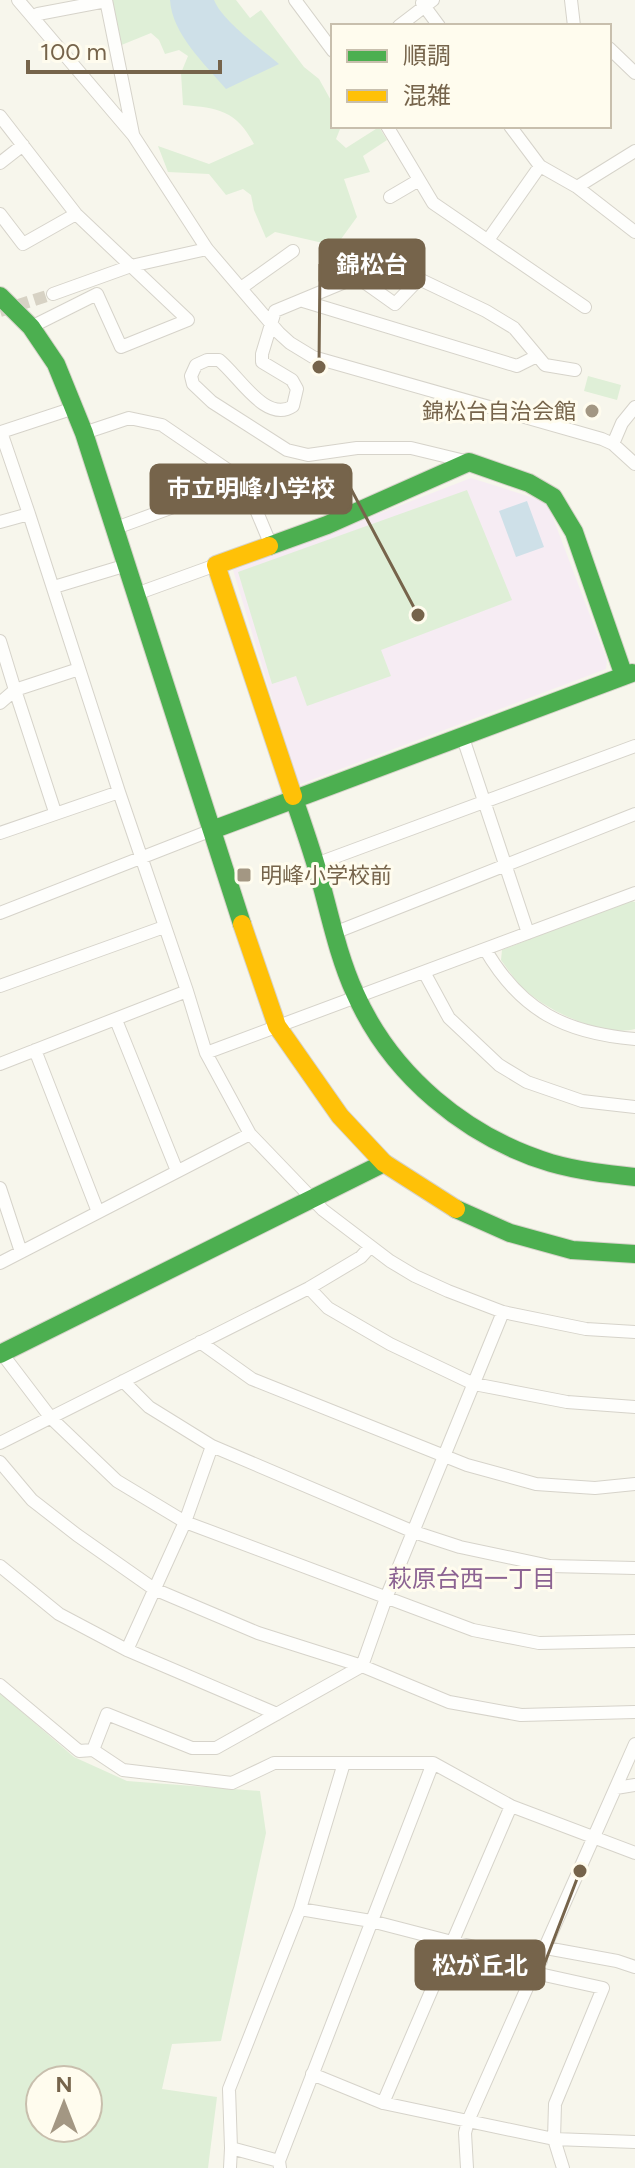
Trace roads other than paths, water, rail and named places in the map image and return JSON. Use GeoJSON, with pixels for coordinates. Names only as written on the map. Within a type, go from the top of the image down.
{"type":"FeatureCollection","features":[{"type":"Feature","properties":{"kind":"street"},"geometry":{"type":"LineString","coordinates":[[18,0],[40,21],[133,135],[207,249],[290,343],[313,357],[613,444],[635,464]]}},
{"type":"Feature","properties":{"kind":"street"},"geometry":{"type":"LineString","coordinates":[[36,0],[40,21]]}},
{"type":"Feature","properties":{"kind":"street"},"geometry":{"type":"LineString","coordinates":[[40,21],[106,0],[133,135]]}},
{"type":"Feature","properties":{"kind":"street"},"geometry":{"type":"LineString","coordinates":[[295,0],[331,48]]}},
{"type":"Feature","properties":{"kind":"street"},"geometry":{"type":"LineString","coordinates":[[571,0],[574,24]]}},
{"type":"Feature","properties":{"kind":"street"},"geometry":{"type":"LineString","coordinates":[[401,24],[426,2],[438,24]]}},
{"type":"Feature","properties":{"kind":"street"},"geometry":{"type":"LineString","coordinates":[[611,50],[635,73]]}},
{"type":"Feature","properties":{"kind":"street"},"geometry":{"type":"LineString","coordinates":[[0,116],[76,214],[188,320],[121,347],[97,294],[31,327]]}},
{"type":"Feature","properties":{"kind":"street"},"geometry":{"type":"LineString","coordinates":[[388,128],[433,203],[585,307]]}},
{"type":"Feature","properties":{"kind":"street"},"geometry":{"type":"LineString","coordinates":[[512,128],[540,166],[577,187],[635,232]]}},
{"type":"Feature","properties":{"kind":"street"},"geometry":{"type":"LineString","coordinates":[[0,163],[23,145]]}},
{"type":"Feature","properties":{"kind":"street"},"geometry":{"type":"LineString","coordinates":[[577,187],[635,151]]}},
{"type":"Feature","properties":{"kind":"street"},"geometry":{"type":"LineString","coordinates":[[488,240],[540,166]]}},
{"type":"Feature","properties":{"kind":"street"},"geometry":{"type":"LineString","coordinates":[[390,197],[419,180]]}},
{"type":"Feature","properties":{"kind":"street"},"geometry":{"type":"LineString","coordinates":[[0,214],[23,244],[76,214]]}},
{"type":"Feature","properties":{"kind":"street"},"geometry":{"type":"LineString","coordinates":[[53,294],[131,266],[207,249]]}},
{"type":"Feature","properties":{"kind":"street"},"geometry":{"type":"LineString","coordinates":[[241,288],[293,251]]}},
{"type":"Feature","properties":{"kind":"street"},"geometry":{"type":"LineString","coordinates":[[0,913],[462,735],[630,674],[574,532],[553,497],[529,483],[469,462],[411,448],[357,448],[308,455],[287,450],[212,402],[193,384],[191,376],[196,365],[207,360],[219,360],[262,403],[274,411],[286,411],[293,406],[297,389],[292,380],[262,362],[275,311],[357,277],[395,304],[419,279],[463,298],[514,328],[545,365],[575,370]]}},
{"type":"Feature","properties":{"kind":"street"},"geometry":{"type":"LineString","coordinates":[[0,296],[31,327],[56,364],[84,433],[277,1026],[340,1116],[384,1163],[453,1207],[510,1233],[572,1250],[635,1254]]}},
{"type":"Feature","properties":{"kind":"street"},"geometry":{"type":"LineString","coordinates":[[303,301],[517,366],[537,356]]}},
{"type":"Feature","properties":{"kind":"street"},"geometry":{"type":"LineString","coordinates":[[613,444],[622,423],[635,407]]}},
{"type":"Feature","properties":{"kind":"street"},"geometry":{"type":"LineString","coordinates":[[74,408],[1,432],[206,1053],[250,1134],[311,1198],[370,1247],[415,1276],[503,1312],[586,1329],[635,1332]]}},
{"type":"Feature","properties":{"kind":"street"},"geometry":{"type":"LineString","coordinates":[[84,433],[129,418],[162,425],[244,481],[270,543]]}},
{"type":"Feature","properties":{"kind":"street"},"geometry":{"type":"LineString","coordinates":[[136,594],[270,543],[327,525],[469,462]]}},
{"type":"Feature","properties":{"kind":"street"},"geometry":{"type":"LineString","coordinates":[[116,528],[244,481]]}},
{"type":"Feature","properties":{"kind":"street"},"geometry":{"type":"LineString","coordinates":[[0,522],[29,514]]}},
{"type":"Feature","properties":{"kind":"street"},"geometry":{"type":"LineString","coordinates":[[54,587],[127,565]]}},
{"type":"Feature","properties":{"kind":"street"},"geometry":{"type":"LineString","coordinates":[[216,565],[316,864],[334,933],[364,1012],[404,1072],[461,1122],[514,1151],[560,1167],[600,1175],[635,1177]]}},
{"type":"Feature","properties":{"kind":"street"},"geometry":{"type":"LineString","coordinates":[[0,641],[55,812]]}},
{"type":"Feature","properties":{"kind":"street"},"geometry":{"type":"LineString","coordinates":[[0,703],[15,690],[79,669]]}},
{"type":"Feature","properties":{"kind":"street"},"geometry":{"type":"LineString","coordinates":[[462,735],[528,933]]}},
{"type":"Feature","properties":{"kind":"street"},"geometry":{"type":"LineString","coordinates":[[316,864],[635,746]]}},
{"type":"Feature","properties":{"kind":"street"},"geometry":{"type":"LineString","coordinates":[[0,833],[119,792]]}},
{"type":"Feature","properties":{"kind":"street"},"geometry":{"type":"LineString","coordinates":[[334,933],[635,814]]}},
{"type":"Feature","properties":{"kind":"street"},"geometry":{"type":"LineString","coordinates":[[206,1053],[635,893]]}},
{"type":"Feature","properties":{"kind":"street"},"geometry":{"type":"LineString","coordinates":[[0,986],[164,927]]}},
{"type":"Feature","properties":{"kind":"street"},"geometry":{"type":"LineString","coordinates":[[485,949],[509,984],[530,1003],[556,1019],[581,1031],[635,1039]]}},
{"type":"Feature","properties":{"kind":"street"},"geometry":{"type":"LineString","coordinates":[[424,972],[449,1018],[499,1065],[527,1082],[582,1101],[635,1107]]}},
{"type":"Feature","properties":{"kind":"street"},"geometry":{"type":"LineString","coordinates":[[0,1064],[187,991]]}},
{"type":"Feature","properties":{"kind":"street"},"geometry":{"type":"LineString","coordinates":[[116,1020],[177,1171]]}},
{"type":"Feature","properties":{"kind":"street"},"geometry":{"type":"LineString","coordinates":[[35,1050],[98,1212]]}},
{"type":"Feature","properties":{"kind":"street"},"geometry":{"type":"LineString","coordinates":[[0,1263],[250,1134]]}},
{"type":"Feature","properties":{"kind":"street"},"geometry":{"type":"LineString","coordinates":[[384,1163],[0,1353],[51,1418],[117,1481],[185,1522],[473,1630],[539,1643],[635,1641]]}},
{"type":"Feature","properties":{"kind":"street"},"geometry":{"type":"LineString","coordinates":[[0,1188],[21,1252]]}},
{"type":"Feature","properties":{"kind":"street"},"geometry":{"type":"LineString","coordinates":[[0,1443],[309,1288],[361,1257],[370,1247]]}},
{"type":"Feature","properties":{"kind":"street"},"geometry":{"type":"LineString","coordinates":[[309,1288],[328,1308],[390,1344],[474,1384],[567,1402],[635,1407]]}},
{"type":"Feature","properties":{"kind":"street"},"geometry":{"type":"LineString","coordinates":[[93,1750],[107,1714],[192,1748],[216,1748],[362,1666],[386,1598],[503,1312]]}},
{"type":"Feature","properties":{"kind":"street"},"geometry":{"type":"LineString","coordinates":[[200,1342],[252,1379],[467,1465],[536,1484],[595,1488],[635,1484]]}},
{"type":"Feature","properties":{"kind":"street"},"geometry":{"type":"LineString","coordinates":[[123,1381],[149,1407],[212,1446],[414,1532],[460,1547],[550,1566],[635,1568]]}},
{"type":"Feature","properties":{"kind":"street"},"geometry":{"type":"LineString","coordinates":[[127,1650],[185,1522],[212,1446]]}},
{"type":"Feature","properties":{"kind":"street"},"geometry":{"type":"LineString","coordinates":[[0,1462],[32,1500],[154,1589],[258,1633],[362,1666],[449,1702],[521,1715],[635,1712]]}},
{"type":"Feature","properties":{"kind":"street"},"geometry":{"type":"LineString","coordinates":[[1,1568],[59,1614],[127,1650],[277,1714]]}},
{"type":"Feature","properties":{"kind":"street"},"geometry":{"type":"LineString","coordinates":[[0,1685],[79,1751],[93,1750],[123,1770],[232,1783],[274,1763],[433,1763],[511,1806],[635,1853]]}},
{"type":"Feature","properties":{"kind":"street"},"geometry":{"type":"LineString","coordinates":[[467,2168],[465,2133],[468,2121],[635,1744]]}},
{"type":"Feature","properties":{"kind":"street"},"geometry":{"type":"LineString","coordinates":[[230,2168],[229,2089],[300,1909],[344,1763]]}},
{"type":"Feature","properties":{"kind":"street"},"geometry":{"type":"LineString","coordinates":[[231,2148],[279,2165],[433,1763]]}},
{"type":"Feature","properties":{"kind":"street"},"geometry":{"type":"LineString","coordinates":[[616,1788],[635,1785]]}},
{"type":"Feature","properties":{"kind":"street"},"geometry":{"type":"LineString","coordinates":[[383,2103],[511,1806]]}},
{"type":"Feature","properties":{"kind":"street"},"geometry":{"type":"LineString","coordinates":[[300,1909],[371,1921],[541,1961],[631,1966],[635,1951]]}},
{"type":"Feature","properties":{"kind":"street"},"geometry":{"type":"LineString","coordinates":[[541,1961],[603,1988],[555,2104],[554,2139],[563,2168]]}},
{"type":"Feature","properties":{"kind":"street"},"geometry":{"type":"LineString","coordinates":[[312,2074],[383,2103],[468,2121],[554,2139],[635,2142]]}},
{"type":"Feature","properties":{"kind":"tunnel"},"geometry":{"type":"LineString","coordinates":[[0,311],[53,294]]}},
{"type":"Feature","properties":{"kind":"place","name":"錦松台"},"geometry":{"type":"Point","coordinates":[319,367]}},
{"type":"Feature","properties":{"kind":"place","name":"錦松台自治会館"},"geometry":{"type":"Point","coordinates":[592,411]}},
{"type":"Feature","properties":{"kind":"place","name":"市立明峰小学校"},"geometry":{"type":"Point","coordinates":[418,615]}},
{"type":"Feature","properties":{"kind":"place","name":"明峰小学校前"},"geometry":{"type":"Point","coordinates":[244,875]}},
{"type":"Feature","properties":{"kind":"place","name":"松が丘北"},"geometry":{"type":"Point","coordinates":[580,1871]}},
{"type":"Feature","properties":{"kind":"district","name":"萩原台西一丁目"},"geometry":{"type":"Point","coordinates":[472,1578]}}]}
